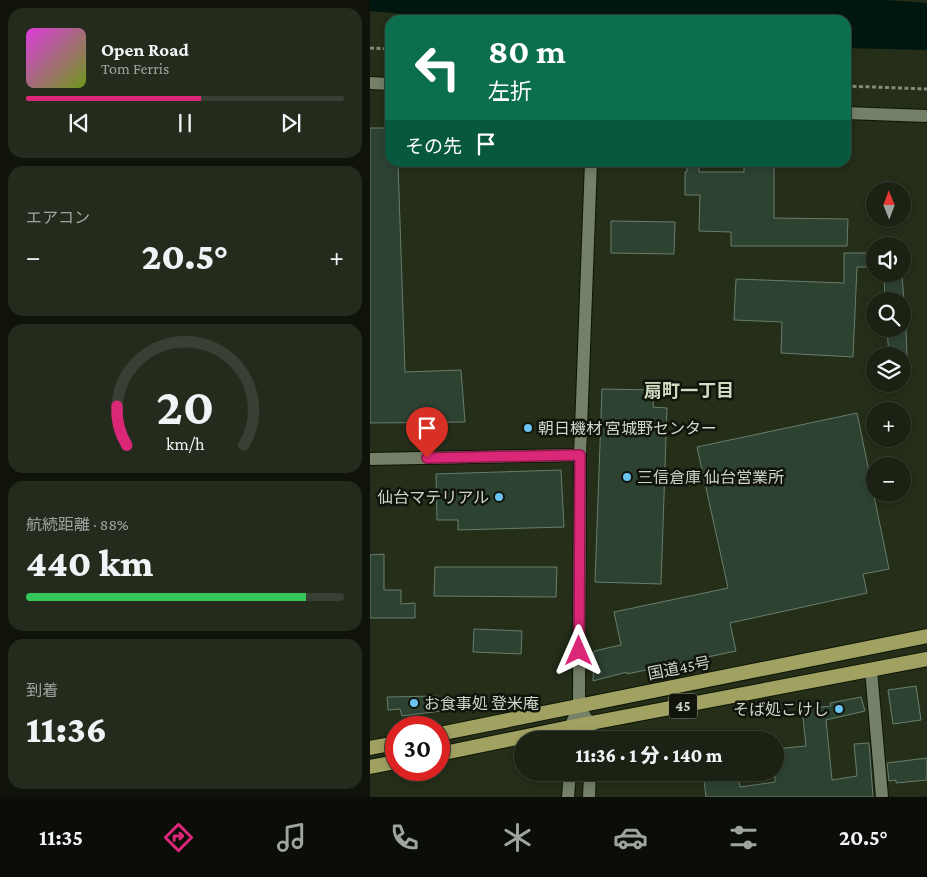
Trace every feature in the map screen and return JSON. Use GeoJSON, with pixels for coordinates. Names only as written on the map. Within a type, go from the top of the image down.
{"type":"FeatureCollection","features":[{"type":"Feature","properties":{"kind":"highway","name":"国道45号"},"geometry":{"type":"LineString","coordinates":[[450,732],[927,636]]}},
{"type":"Feature","properties":{"kind":"highway","name":"45"},"geometry":{"type":"LineString","coordinates":[[574,731],[590,724],[927,659]]}},
{"type":"Feature","properties":{"kind":"highway","name":"45"},"geometry":{"type":"LineString","coordinates":[[450,752],[514,742]]}},
{"type":"Feature","properties":{"kind":"highway"},"geometry":{"type":"LineString","coordinates":[[370,748],[385,745]]}},
{"type":"Feature","properties":{"kind":"highway"},"geometry":{"type":"LineString","coordinates":[[370,767],[385,764]]}},
{"type":"Feature","properties":{"kind":"street"},"geometry":{"type":"LineString","coordinates":[[370,83],[385,84]]}},
{"type":"Feature","properties":{"kind":"street"},"geometry":{"type":"LineString","coordinates":[[851,113],[927,116]]}},
{"type":"Feature","properties":{"kind":"street"},"geometry":{"type":"LineString","coordinates":[[571,731],[579,707],[580,455],[591,167]]}},
{"type":"Feature","properties":{"kind":"street"},"geometry":{"type":"LineString","coordinates":[[370,459],[580,455]]}},
{"type":"Feature","properties":{"kind":"street"},"geometry":{"type":"LineString","coordinates":[[871,670],[882,797]]}},
{"type":"Feature","properties":{"kind":"street"},"geometry":{"type":"LineString","coordinates":[[579,707],[590,724],[590,731]]}},
{"type":"Feature","properties":{"kind":"street"},"geometry":{"type":"LineString","coordinates":[[568,797],[569,781]]}},
{"type":"Feature","properties":{"kind":"street"},"geometry":{"type":"LineString","coordinates":[[589,797],[590,781]]}},
{"type":"Feature","properties":{"kind":"path"},"geometry":{"type":"LineString","coordinates":[[370,48],[385,49]]}},
{"type":"Feature","properties":{"kind":"path"},"geometry":{"type":"LineString","coordinates":[[851,86],[927,89]]}},
{"type":"Feature","properties":{"kind":"shaded area"},"geometry":{"type":"Polygon","coordinates":[[[370,0],[886,0],[927,3],[927,50],[851,48],[851,15],[414,15],[370,11],[370,0]]]}},
{"type":"Feature","properties":{"kind":"building"},"geometry":{"type":"Polygon","coordinates":[[[370,128],[385,128],[385,167],[398,167],[405,372],[461,370],[465,422],[370,423],[370,128]]]}},
{"type":"Feature","properties":{"kind":"building"},"geometry":{"type":"Polygon","coordinates":[[[687,167],[699,167],[699,172],[744,172],[744,167],[774,167],[774,218],[848,219],[847,246],[731,246],[731,232],[699,231],[700,195],[685,195],[685,172],[687,172],[687,167]]]}},
{"type":"Feature","properties":{"kind":"building"},"geometry":{"type":"Polygon","coordinates":[[[611,221],[675,222],[674,254],[611,253],[611,221]]]}},
{"type":"Feature","properties":{"kind":"building"},"geometry":{"type":"Polygon","coordinates":[[[844,253],[866,253],[866,267],[857,267],[853,357],[781,353],[782,322],[734,320],[736,279],[844,283],[844,253]]]}},
{"type":"Feature","properties":{"kind":"building"},"geometry":{"type":"Polygon","coordinates":[[[884,282],[903,282],[903,292],[885,292],[884,282]]]}},
{"type":"Feature","properties":{"kind":"building"},"geometry":{"type":"Polygon","coordinates":[[[888,337],[906,337],[907,347],[888,347],[888,337]]]}},
{"type":"Feature","properties":{"kind":"building"},"geometry":{"type":"Polygon","coordinates":[[[602,389],[654,390],[653,407],[667,408],[661,584],[595,582],[602,389]]]}},
{"type":"Feature","properties":{"kind":"building"},"geometry":{"type":"Polygon","coordinates":[[[857,413],[866,457],[866,502],[875,502],[889,569],[863,574],[867,593],[730,623],[736,651],[627,674],[627,672],[593,681],[594,651],[621,645],[614,612],[728,588],[697,447],[857,413]]]}},
{"type":"Feature","properties":{"kind":"building","name":"仙台マテリアル"},"geometry":{"type":"Polygon","coordinates":[[[561,470],[564,527],[458,530],[458,520],[437,520],[436,474],[561,470]]]}},
{"type":"Feature","properties":{"kind":"building"},"geometry":{"type":"Polygon","coordinates":[[[384,554],[384,590],[401,590],[401,604],[415,603],[415,618],[370,618],[370,555],[384,554]]]}},
{"type":"Feature","properties":{"kind":"building"},"geometry":{"type":"Polygon","coordinates":[[[435,567],[557,567],[556,597],[434,596],[435,567]]]}},
{"type":"Feature","properties":{"kind":"building"},"geometry":{"type":"Polygon","coordinates":[[[474,629],[522,631],[521,654],[473,652],[474,629]]]}},
{"type":"Feature","properties":{"kind":"building"},"geometry":{"type":"Polygon","coordinates":[[[916,686],[921,720],[893,724],[888,690],[916,686]]]}},
{"type":"Feature","properties":{"kind":"building"},"geometry":{"type":"Polygon","coordinates":[[[438,696],[441,711],[402,716],[400,709],[388,710],[387,697],[438,696]]]}},
{"type":"Feature","properties":{"kind":"building"},"geometry":{"type":"Polygon","coordinates":[[[861,697],[865,711],[826,720],[832,780],[857,776],[854,744],[869,743],[873,797],[706,797],[704,781],[739,781],[740,787],[784,781],[784,748],[806,746],[802,709],[831,706],[830,703],[861,697]]]}},
{"type":"Feature","properties":{"kind":"building"},"geometry":{"type":"Polygon","coordinates":[[[927,758],[927,780],[896,783],[896,780],[889,781],[887,763],[927,758]]]}},
{"type":"Feature","properties":{"kind":"place","name":"朝日機材 宮城野センター"},"geometry":{"type":"Point","coordinates":[528,428]}},
{"type":"Feature","properties":{"kind":"place","name":"三信倉庫 仙台営業所"},"geometry":{"type":"Point","coordinates":[627,477]}},
{"type":"Feature","properties":{"kind":"place","name":"仙台マテリアル"},"geometry":{"type":"Point","coordinates":[499,497]}},
{"type":"Feature","properties":{"kind":"place","name":"お食事処 登米庵"},"geometry":{"type":"Point","coordinates":[414,703]}},
{"type":"Feature","properties":{"kind":"place","name":"そば処こけし"},"geometry":{"type":"Point","coordinates":[839,709]}},
{"type":"Feature","properties":{"kind":"district","name":"扇町一丁目"},"geometry":{"type":"Point","coordinates":[689,391]}},
{"type":"Feature","properties":{"kind":"route"},"geometry":{"type":"LineString","coordinates":[[427,458],[580,455],[579,651]]}}]}
